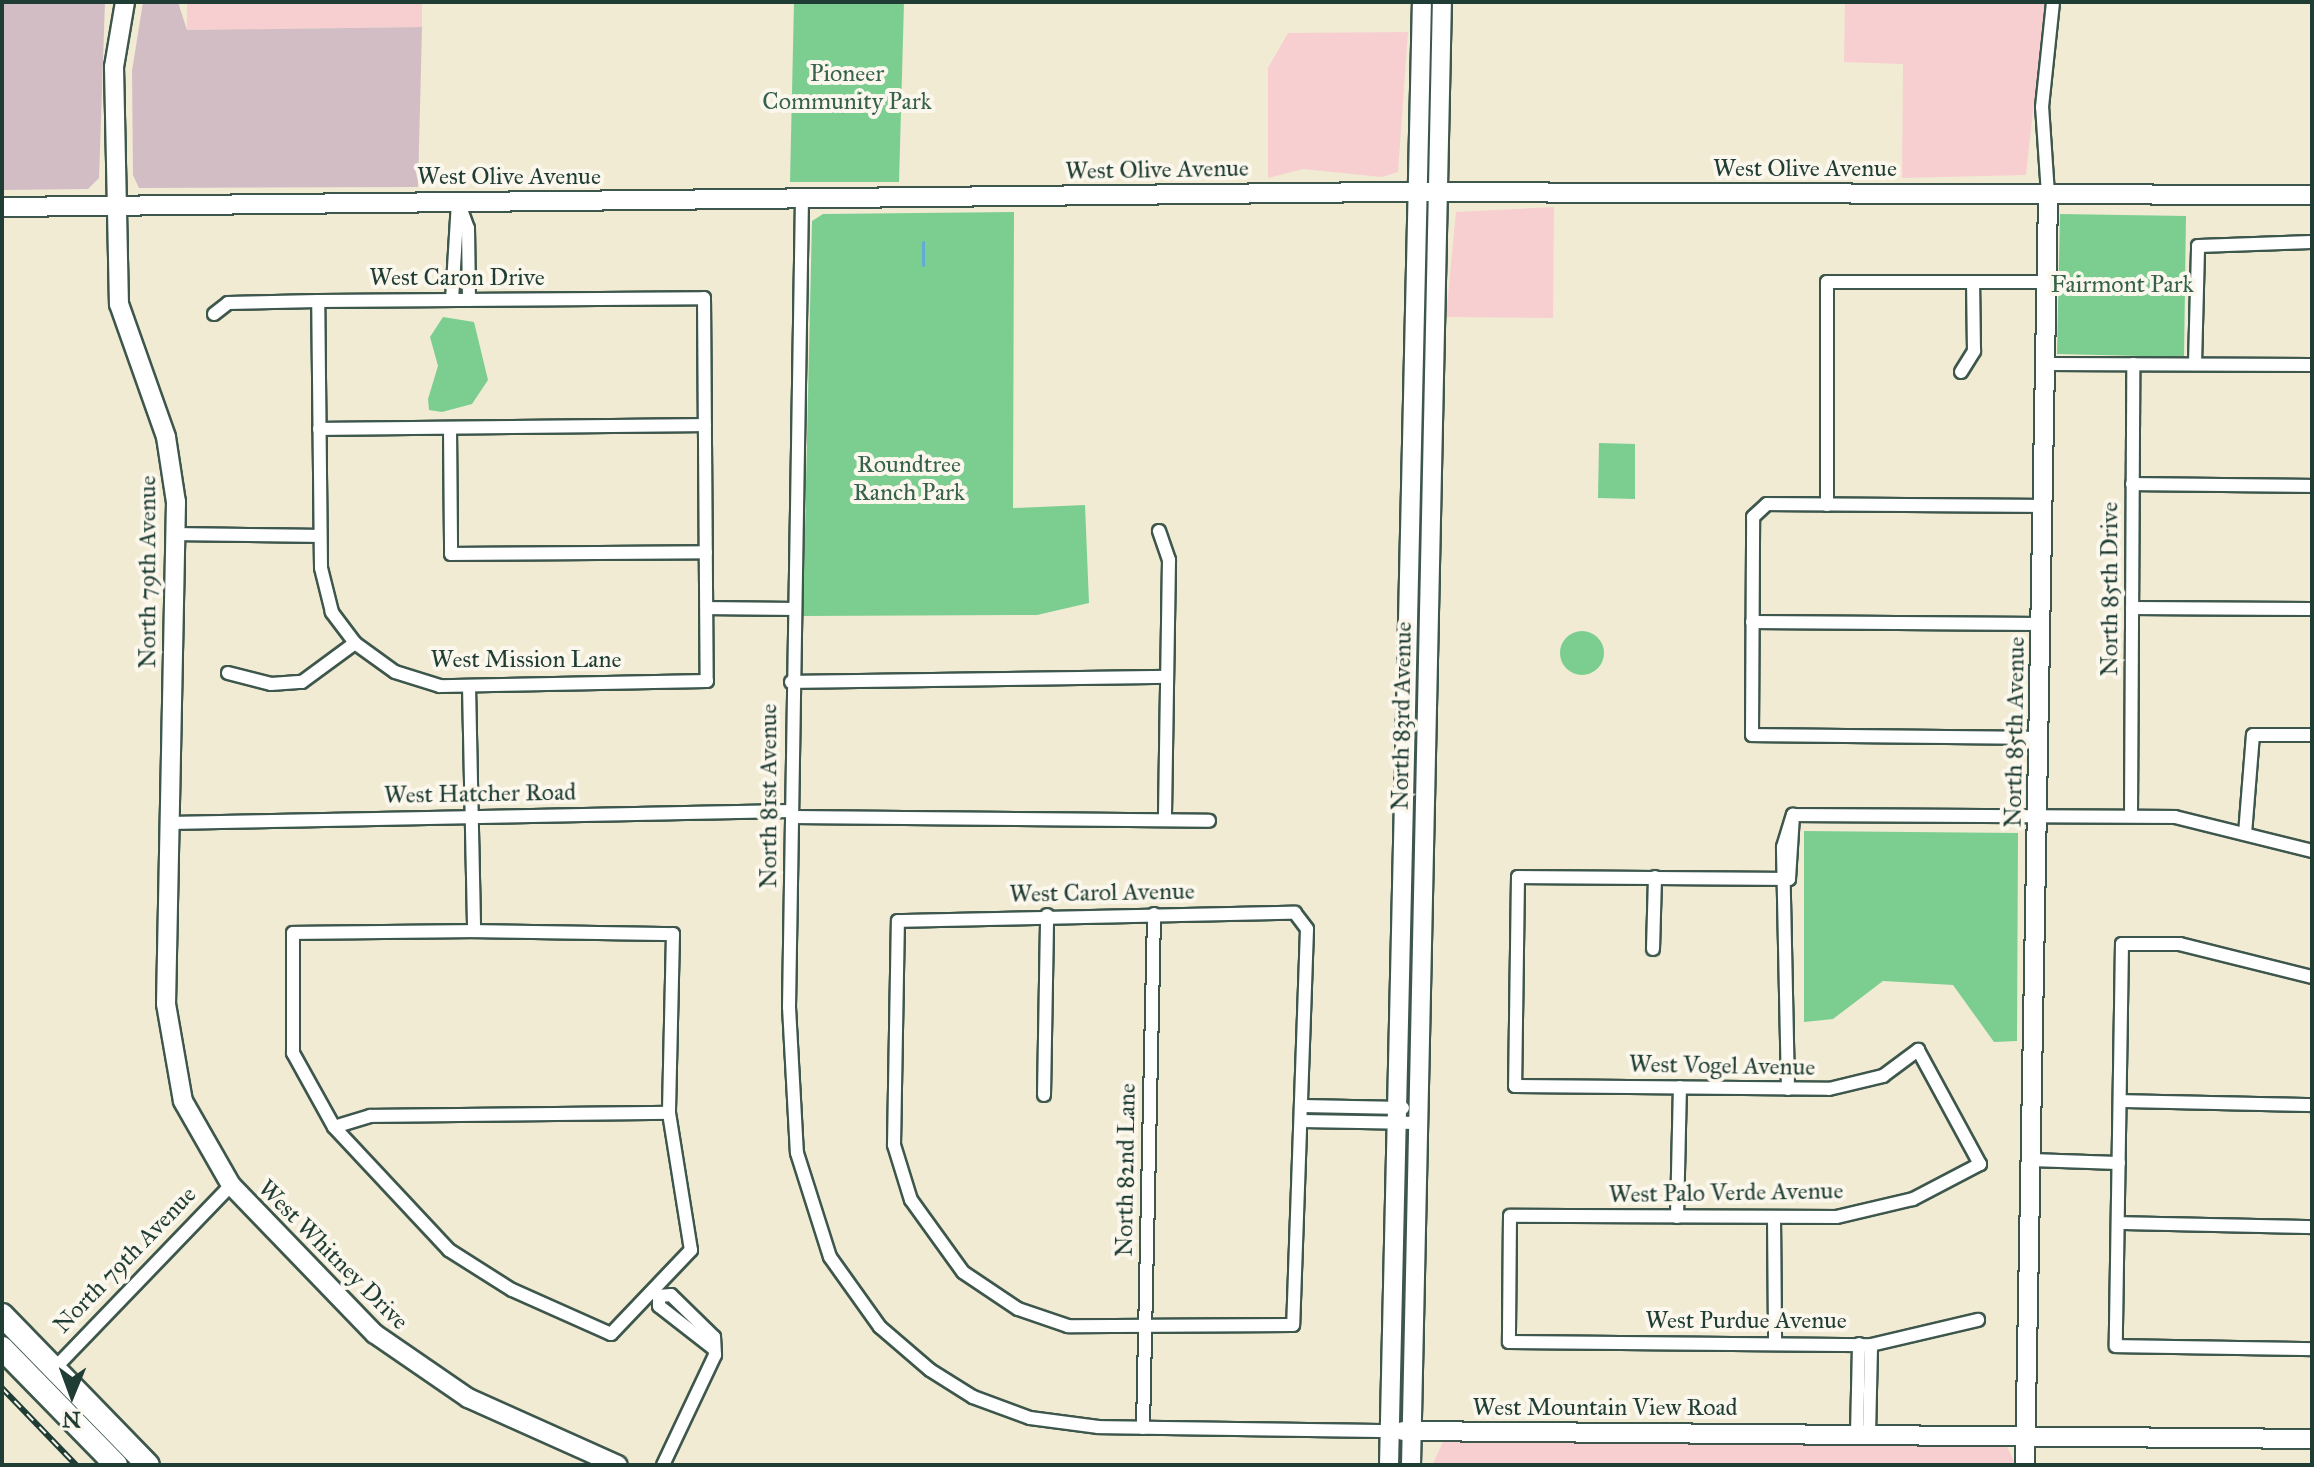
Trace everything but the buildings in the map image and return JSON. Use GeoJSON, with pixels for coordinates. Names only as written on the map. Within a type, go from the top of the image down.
{"type":"FeatureCollection","features":[{"type":"Feature","properties":{"kind":"highway"},"geometry":{"type":"LineString","coordinates":[[2,1315],[148,1465]]}},
{"type":"Feature","properties":{"kind":"highway"},"geometry":{"type":"LineString","coordinates":[[2,1348],[116,1465]]}},
{"type":"Feature","properties":{"kind":"main road","name":"North 79th Avenue"},"geometry":{"type":"LineString","coordinates":[[125,2],[114,67],[119,304],[166,437],[177,534],[166,1004],[183,1101]]}},
{"type":"Feature","properties":{"kind":"main road","name":"North 83rd Avenue"},"geometry":{"type":"LineString","coordinates":[[1411,1465],[1418,1116],[1427,192],[1422,2]]}},
{"type":"Feature","properties":{"kind":"main road","name":"North 83rd Avenue"},"geometry":{"type":"LineString","coordinates":[[1427,192],[1442,2]]}},
{"type":"Feature","properties":{"kind":"main road","name":"West Olive Avenue"},"geometry":{"type":"LineString","coordinates":[[2,207],[1427,192],[2312,195]]}},
{"type":"Feature","properties":{"kind":"main road","name":"North 85th Avenue"},"geometry":{"type":"LineString","coordinates":[[2025,1465],[2045,506],[2048,194]]}},
{"type":"Feature","properties":{"kind":"main road","name":"North 83rd Avenue"},"geometry":{"type":"LineString","coordinates":[[1389,1465],[1398,1116],[1422,464]]}},
{"type":"Feature","properties":{"kind":"main road","name":"West Whitney Drive"},"geometry":{"type":"LineString","coordinates":[[183,1101],[231,1185],[353,1315],[411,1363],[480,1404],[618,1465]]}},
{"type":"Feature","properties":{"kind":"main road","name":"West Mountain View Road"},"geometry":{"type":"LineString","coordinates":[[1392,1431],[2312,1439]]}},
{"type":"Feature","properties":{"kind":"street","name":"North 85th Avenue"},"geometry":{"type":"LineString","coordinates":[[2048,194],[2042,107],[2053,2]]}},
{"type":"Feature","properties":{"kind":"street","name":"North 81st Avenue"},"geometry":{"type":"LineString","coordinates":[[802,198],[792,609],[789,1007],[801,1180],[844,1280],[913,1357]]}},
{"type":"Feature","properties":{"kind":"street"},"geometry":{"type":"LineString","coordinates":[[452,300],[458,201]]}},
{"type":"Feature","properties":{"kind":"street"},"geometry":{"type":"LineString","coordinates":[[458,201],[468,228],[469,300]]}},
{"type":"Feature","properties":{"kind":"street"},"geometry":{"type":"LineString","coordinates":[[2195,364],[2198,246],[2312,242]]}},
{"type":"Feature","properties":{"kind":"street"},"geometry":{"type":"LineString","coordinates":[[1827,505],[1827,282],[2047,282]]}},
{"type":"Feature","properties":{"kind":"street"},"geometry":{"type":"LineString","coordinates":[[1961,372],[1974,351],[1973,282]]}},
{"type":"Feature","properties":{"kind":"street","name":"West Caron Drive"},"geometry":{"type":"LineString","coordinates":[[214,314],[228,303],[704,298],[705,425]]}},
{"type":"Feature","properties":{"kind":"street"},"geometry":{"type":"LineString","coordinates":[[228,673],[271,684],[302,682],[355,643],[328,602],[320,536],[318,301]]}},
{"type":"Feature","properties":{"kind":"street"},"geometry":{"type":"LineString","coordinates":[[2047,364],[2312,365]]}},
{"type":"Feature","properties":{"kind":"street","name":"North 85th Drive"},"geometry":{"type":"LineString","coordinates":[[2131,815],[2133,364]]}},
{"type":"Feature","properties":{"kind":"street"},"geometry":{"type":"LineString","coordinates":[[319,429],[705,425],[707,608],[792,609]]}},
{"type":"Feature","properties":{"kind":"street"},"geometry":{"type":"LineString","coordinates":[[450,428],[451,554],[706,552]]}},
{"type":"Feature","properties":{"kind":"street"},"geometry":{"type":"LineString","coordinates":[[2132,484],[2312,486]]}},
{"type":"Feature","properties":{"kind":"street"},"geometry":{"type":"LineString","coordinates":[[2040,738],[1752,735],[1752,622],[1756,507],[2045,506]]}},
{"type":"Feature","properties":{"kind":"street"},"geometry":{"type":"LineString","coordinates":[[1159,531],[1169,560],[1165,815]]}},
{"type":"Feature","properties":{"kind":"street"},"geometry":{"type":"LineString","coordinates":[[177,534],[320,536]]}},
{"type":"Feature","properties":{"kind":"street","name":"West Mission Lane"},"geometry":{"type":"LineString","coordinates":[[355,643],[414,681],[469,686],[707,681],[707,608]]}},
{"type":"Feature","properties":{"kind":"street"},"geometry":{"type":"LineString","coordinates":[[2132,608],[2312,609]]}},
{"type":"Feature","properties":{"kind":"street"},"geometry":{"type":"LineString","coordinates":[[1752,622],[2041,624]]}},
{"type":"Feature","properties":{"kind":"street"},"geometry":{"type":"LineString","coordinates":[[791,682],[1166,677]]}},
{"type":"Feature","properties":{"kind":"street"},"geometry":{"type":"LineString","coordinates":[[469,686],[474,931]]}},
{"type":"Feature","properties":{"kind":"street"},"geometry":{"type":"LineString","coordinates":[[2245,834],[2253,735],[2312,735]]}},
{"type":"Feature","properties":{"kind":"street","name":"West Hatcher Road"},"geometry":{"type":"LineString","coordinates":[[169,823],[471,816],[791,814],[1165,815],[1209,821]]}},
{"type":"Feature","properties":{"kind":"street"},"geometry":{"type":"LineString","coordinates":[[1788,1089],[1789,879],[1783,832],[1793,815],[2175,817],[2312,851]]}},
{"type":"Feature","properties":{"kind":"street","name":"West Vogel Avenue"},"geometry":{"type":"LineString","coordinates":[[1655,877],[1518,877],[1515,1086],[1788,1089],[1865,1083],[1918,1050],[1980,1164]]}},
{"type":"Feature","properties":{"kind":"street"},"geometry":{"type":"LineString","coordinates":[[1653,949],[1655,877],[1789,879]]}},
{"type":"Feature","properties":{"kind":"street","name":"West Carol Avenue"},"geometry":{"type":"LineString","coordinates":[[1144,1330],[1056,1323],[984,1288],[933,1237],[896,1154],[898,921],[1047,915],[1295,913],[1304,922],[1302,1106]]}},
{"type":"Feature","properties":{"kind":"street","name":"North 82nd Lane"},"geometry":{"type":"LineString","coordinates":[[1143,1428],[1154,914]]}},
{"type":"Feature","properties":{"kind":"street"},"geometry":{"type":"LineString","coordinates":[[1044,1095],[1047,915]]}},
{"type":"Feature","properties":{"kind":"street"},"geometry":{"type":"LineString","coordinates":[[474,931],[673,934],[669,1113],[691,1250],[656,1293],[611,1334],[512,1290],[449,1250],[334,1127],[293,1053],[293,933],[474,931]]}},
{"type":"Feature","properties":{"kind":"street"},"geometry":{"type":"LineString","coordinates":[[2312,977],[2257,967],[2180,944],[2122,944],[2116,1346],[2312,1349]]}},
{"type":"Feature","properties":{"kind":"street"},"geometry":{"type":"LineString","coordinates":[[2254,982],[2257,967]]}},
{"type":"Feature","properties":{"kind":"street"},"geometry":{"type":"LineString","coordinates":[[1677,1217],[1680,1087]]}},
{"type":"Feature","properties":{"kind":"street"},"geometry":{"type":"LineString","coordinates":[[2120,1101],[2312,1105]]}},
{"type":"Feature","properties":{"kind":"street"},"geometry":{"type":"LineString","coordinates":[[1144,1330],[1293,1325],[1302,1106],[1398,1116]]}},
{"type":"Feature","properties":{"kind":"street"},"geometry":{"type":"LineString","coordinates":[[334,1127],[370,1116],[669,1113]]}},
{"type":"Feature","properties":{"kind":"street"},"geometry":{"type":"LineString","coordinates":[[1302,1121],[1418,1116]]}},
{"type":"Feature","properties":{"kind":"street"},"geometry":{"type":"LineString","coordinates":[[2030,1160],[2119,1163]]}},
{"type":"Feature","properties":{"kind":"street","name":"West Palo Verde Avenue"},"geometry":{"type":"LineString","coordinates":[[1509,1342],[1510,1216],[1774,1217],[1869,1213],[1913,1199],[1980,1164]]}},
{"type":"Feature","properties":{"kind":"street","name":"North 79th Avenue"},"geometry":{"type":"LineString","coordinates":[[55,1368],[231,1185]]}},
{"type":"Feature","properties":{"kind":"street"},"geometry":{"type":"LineString","coordinates":[[1774,1217],[1775,1344]]}},
{"type":"Feature","properties":{"kind":"street"},"geometry":{"type":"LineString","coordinates":[[2118,1223],[2312,1227]]}},
{"type":"Feature","properties":{"kind":"street"},"geometry":{"type":"LineString","coordinates":[[656,1293],[671,1295],[714,1337],[714,1349],[663,1465]]}},
{"type":"Feature","properties":{"kind":"street","name":"West Purdue Avenue"},"geometry":{"type":"LineString","coordinates":[[1509,1342],[1865,1344],[1978,1320]]}},
{"type":"Feature","properties":{"kind":"street"},"geometry":{"type":"LineString","coordinates":[[1863,1434],[1865,1344]]}},
{"type":"Feature","properties":{"kind":"street","name":"West Mountain View Road"},"geometry":{"type":"LineString","coordinates":[[913,1357],[973,1397],[1030,1418],[1143,1428],[1392,1431]]}},
{"type":"Feature","properties":{"kind":"shaded area"},"geometry":{"type":"Polygon","coordinates":[[[2,2],[105,2],[99,178],[88,189],[2,190],[2,2]]]}},
{"type":"Feature","properties":{"kind":"shaded area"},"geometry":{"type":"Polygon","coordinates":[[[143,2],[178,2],[187,30],[422,27],[418,187],[139,188],[133,175],[132,71],[143,2]]]}},
{"type":"Feature","properties":{"kind":"shaded area"},"geometry":{"type":"Polygon","coordinates":[[[187,2],[422,2],[422,27],[187,30],[187,2]]]}},
{"type":"Feature","properties":{"kind":"shaded area"},"geometry":{"type":"Polygon","coordinates":[[[1845,2],[2045,2],[2026,175],[1902,178],[1903,64],[1844,62],[1845,2]]]}},
{"type":"Feature","properties":{"kind":"shaded area"},"geometry":{"type":"Polygon","coordinates":[[[1408,32],[1398,172],[1382,177],[1303,169],[1268,178],[1268,68],[1288,33],[1408,32]]]}},
{"type":"Feature","properties":{"kind":"shaded area"},"geometry":{"type":"Polygon","coordinates":[[[1554,207],[1553,318],[1446,317],[1456,212],[1554,207]]]}},
{"type":"Feature","properties":{"kind":"shaded area"},"geometry":{"type":"Polygon","coordinates":[[[1443,1442],[2006,1445],[2016,1465],[1432,1465],[1443,1442]]]}},
{"type":"Feature","properties":{"kind":"green space","name":"Pioneer Community Park"},"geometry":{"type":"Polygon","coordinates":[[[794,2],[904,2],[899,182],[790,182],[794,2]]]}},
{"type":"Feature","properties":{"kind":"green space","name":"Roundtree Ranch Park"},"geometry":{"type":"Polygon","coordinates":[[[1014,212],[1013,508],[1085,505],[1089,603],[1037,615],[803,616],[812,221],[823,214],[1014,212]]]}},
{"type":"Feature","properties":{"kind":"green space","name":"Fairmont Park"},"geometry":{"type":"Polygon","coordinates":[[[2060,214],[2186,216],[2184,357],[2057,354],[2060,214]]]}},
{"type":"Feature","properties":{"kind":"green space"},"geometry":{"type":"Polygon","coordinates":[[[443,317],[474,322],[488,380],[472,404],[442,412],[429,410],[428,399],[438,366],[430,337],[443,317]]]}},
{"type":"Feature","properties":{"kind":"green space"},"geometry":{"type":"Polygon","coordinates":[[[1599,443],[1635,444],[1635,499],[1598,498],[1599,443]]]}},
{"type":"Feature","properties":{"kind":"green space"},"geometry":{"type":"Polygon","coordinates":[[[1582,631],[1597,638],[1604,653],[1597,668],[1582,675],[1567,668],[1560,653],[1567,638],[1582,631]]]}},
{"type":"Feature","properties":{"kind":"green space"},"geometry":{"type":"Polygon","coordinates":[[[1804,831],[2018,833],[2017,1041],[1994,1042],[1953,985],[1883,981],[1833,1019],[1804,1022],[1804,831]]]}},
{"type":"Feature","properties":{"kind":"waterway"},"geometry":{"type":"LineString","coordinates":[[923,242],[923,265]]}},
{"type":"Feature","properties":{"kind":"railway"},"geometry":{"type":"LineString","coordinates":[[2,1388],[76,1465]]}}]}
